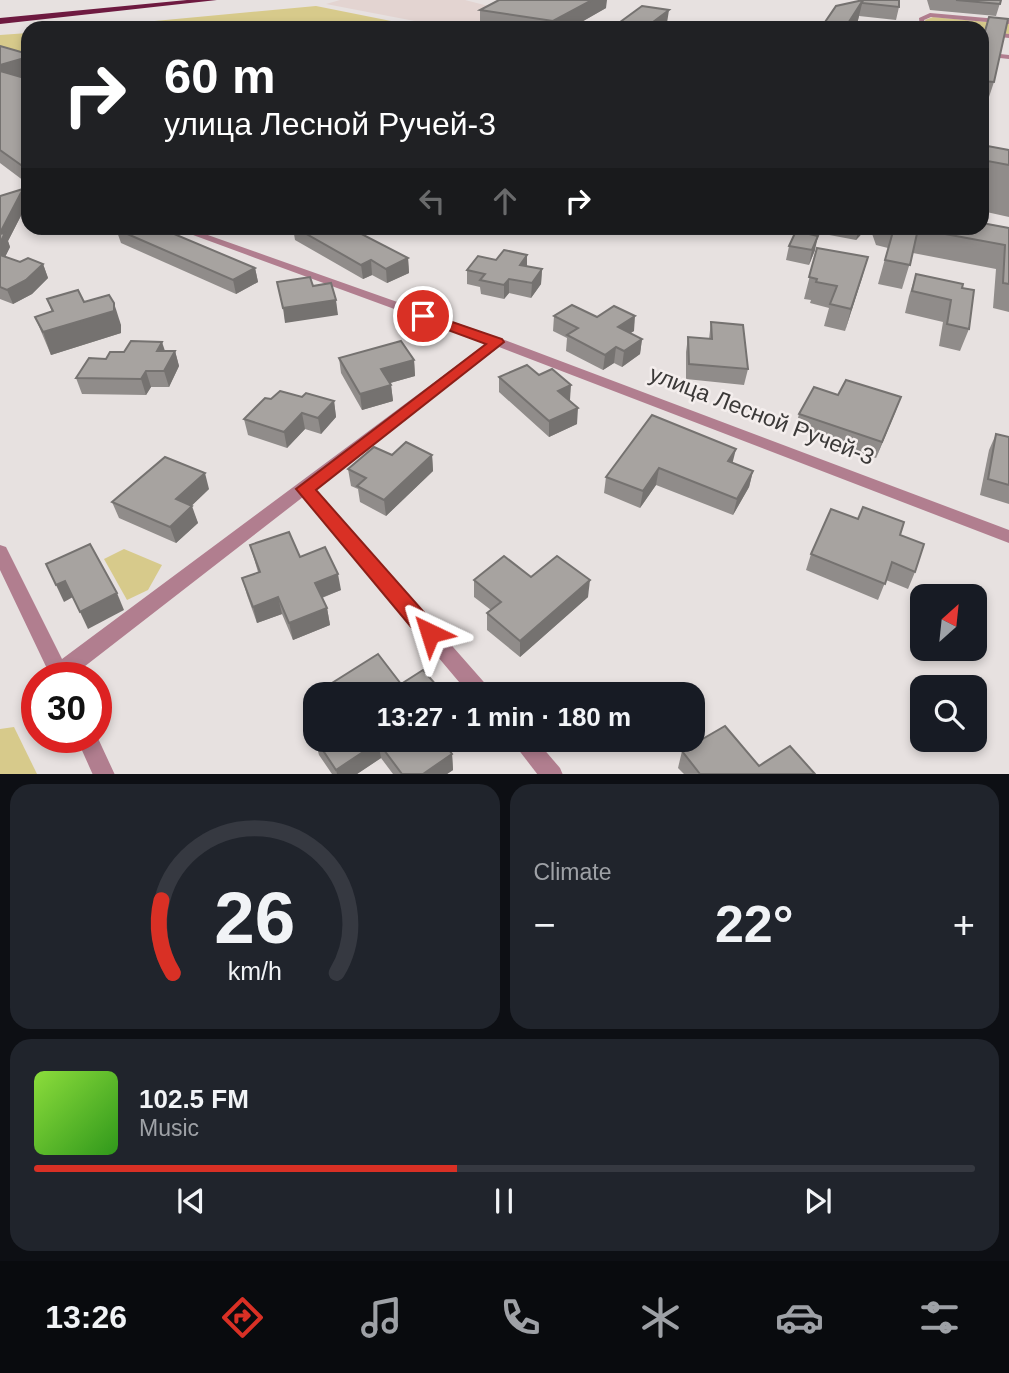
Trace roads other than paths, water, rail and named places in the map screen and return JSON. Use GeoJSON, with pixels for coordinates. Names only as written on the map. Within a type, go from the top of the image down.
{"type":"FeatureCollection","features":[{"type":"Feature","properties":{"kind":"highway"},"geometry":{"type":"LineString","coordinates":[[0,15],[166,0]]}},
{"type":"Feature","properties":{"kind":"highway"},"geometry":{"type":"LineString","coordinates":[[0,21],[213,0]]}},
{"type":"Feature","properties":{"kind":"street"},"geometry":{"type":"LineString","coordinates":[[921,21],[923,17],[936,15],[1009,22]]}},
{"type":"Feature","properties":{"kind":"street"},"geometry":{"type":"LineString","coordinates":[[989,34],[1009,36]]}},
{"type":"Feature","properties":{"kind":"street"},"geometry":{"type":"LineString","coordinates":[[989,55],[1009,57]]}},
{"type":"Feature","properties":{"kind":"street","name":"улица Лесной Ручей-3"},"geometry":{"type":"LineString","coordinates":[[199,235],[497,342],[1009,537]]}},
{"type":"Feature","properties":{"kind":"street"},"geometry":{"type":"LineString","coordinates":[[77,662],[497,342]]}},
{"type":"Feature","properties":{"kind":"street"},"geometry":{"type":"LineString","coordinates":[[305,489],[472,682]]}},
{"type":"Feature","properties":{"kind":"street"},"geometry":{"type":"LineString","coordinates":[[0,552],[54,662]]}},
{"type":"Feature","properties":{"kind":"street"},"geometry":{"type":"LineString","coordinates":[[532,752],[551,774]]}},
{"type":"Feature","properties":{"kind":"street"},"geometry":{"type":"LineString","coordinates":[[94,753],[104,774]]}}]}
